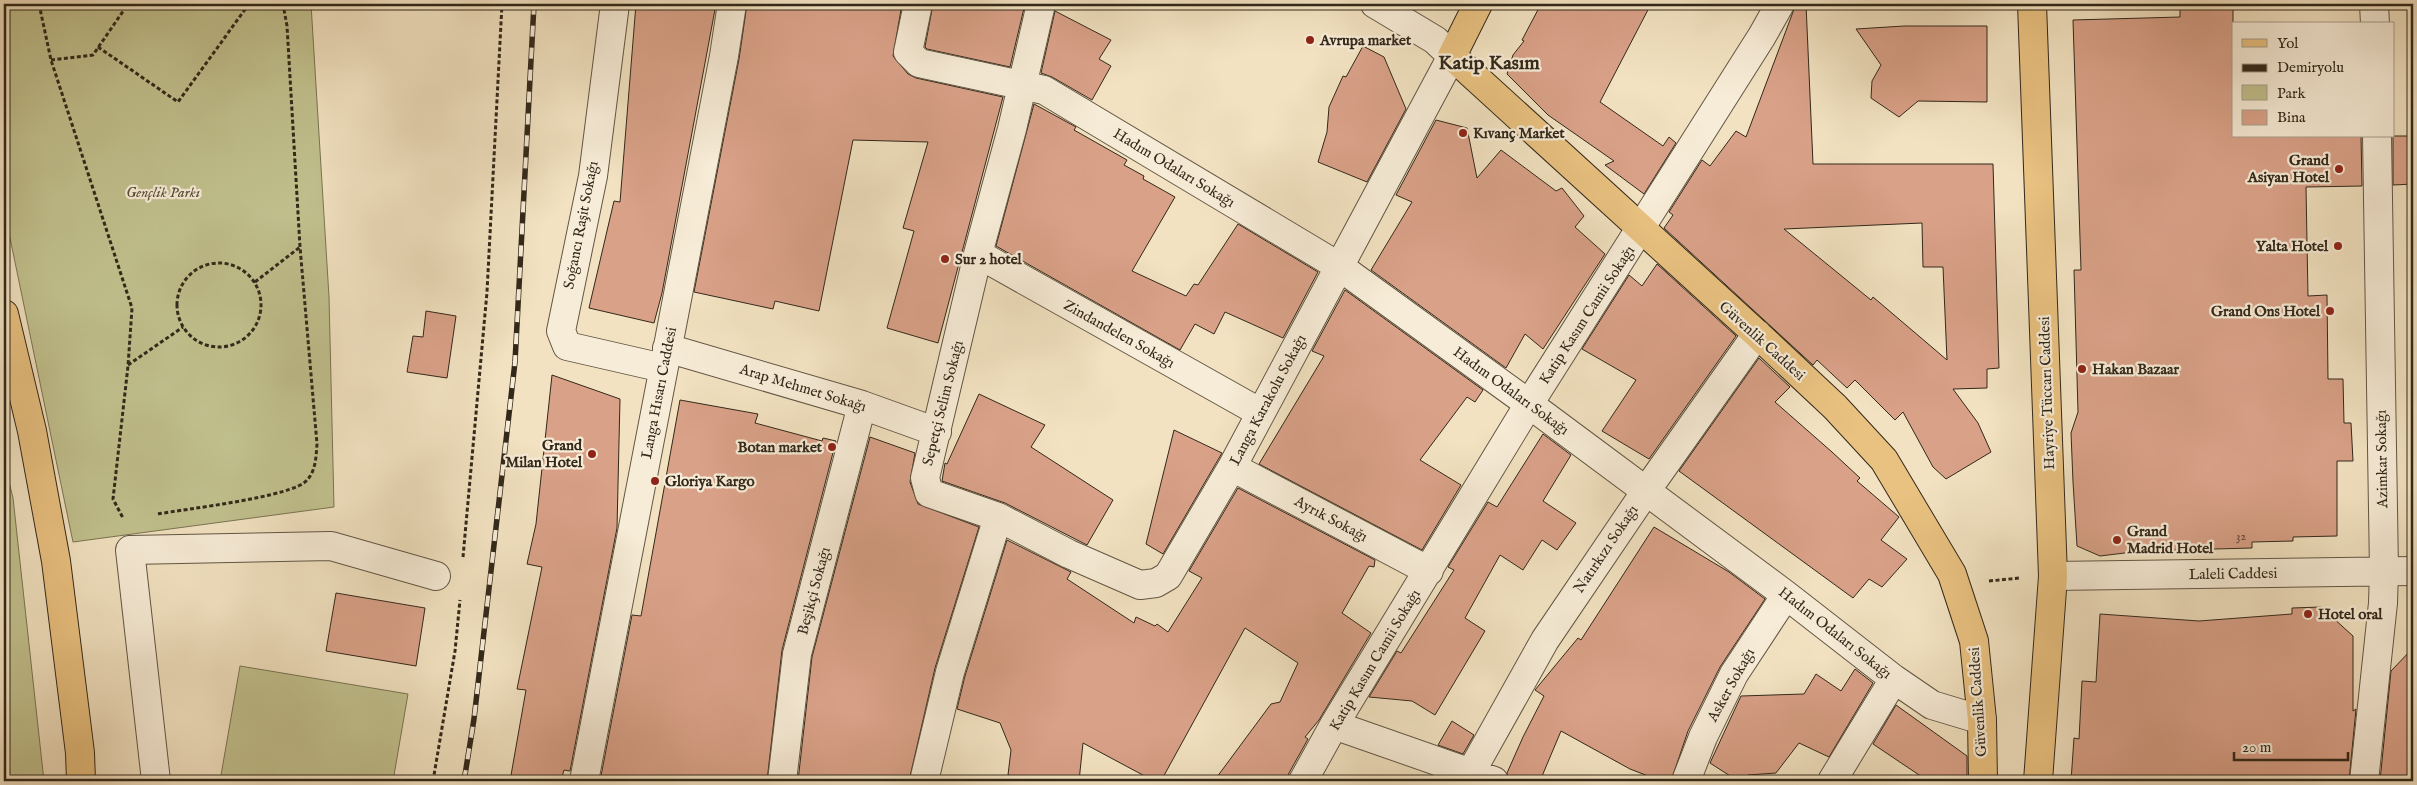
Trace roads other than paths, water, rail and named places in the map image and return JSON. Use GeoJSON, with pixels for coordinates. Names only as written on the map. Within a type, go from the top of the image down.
{"type":"FeatureCollection","features":[{"type":"Feature","properties":{"kind":"main road"},"geometry":{"type":"LineString","coordinates":[[1452,56],[1478,4]]}},
{"type":"Feature","properties":{"kind":"main road","name":"Hayriye Tüccarı Caddesi"},"geometry":{"type":"LineString","coordinates":[[2032,4],[2053,576],[2038,781]]}},
{"type":"Feature","properties":{"kind":"main road","name":"Güvenlik Caddesi"},"geometry":{"type":"LineString","coordinates":[[1452,56],[1757,334],[1835,408],[1884,460],[1952,574],[1974,641],[1982,720],[1983,781]]}},
{"type":"Feature","properties":{"kind":"main road"},"geometry":{"type":"LineString","coordinates":[[4,314],[32,431],[56,561],[80,753],[81,781]]}},
{"type":"Feature","properties":{"kind":"street","name":"Soğancı Raşit Sokağı"},"geometry":{"type":"LineString","coordinates":[[615,4],[593,176],[561,331],[567,346],[665,358]]}},
{"type":"Feature","properties":{"kind":"street","name":"Langa Hısarı Caddesi"},"geometry":{"type":"LineString","coordinates":[[584,781],[732,4]]}},
{"type":"Feature","properties":{"kind":"street","name":"Hadım Odaları Sokağı"},"geometry":{"type":"LineString","coordinates":[[918,4],[908,52],[920,63],[1044,90],[1340,268],[1529,404],[1786,595],[1894,679],[1932,705],[1982,720]]}},
{"type":"Feature","properties":{"kind":"street","name":"Sepetçi Selim Sokağı"},"geometry":{"type":"LineString","coordinates":[[998,517],[930,493],[924,478],[937,432],[978,254],[1023,84],[1041,4]]}},
{"type":"Feature","properties":{"kind":"street","name":"Güvenlik Caddesi"},"geometry":{"type":"LineString","coordinates":[[1375,4],[1435,40],[1452,56]]}},
{"type":"Feature","properties":{"kind":"street","name":"Katip Kasım Camii Sokağı"},"geometry":{"type":"LineString","coordinates":[[1303,781],[1334,725],[1529,404],[1641,230],[1780,4]]}},
{"type":"Feature","properties":{"kind":"street"},"geometry":{"type":"LineString","coordinates":[[2374,4],[2375,22]]}},
{"type":"Feature","properties":{"kind":"street","name":"Langa Karakolu Sokağı"},"geometry":{"type":"LineString","coordinates":[[998,517],[1104,570],[1140,585],[1156,583],[1168,576],[1232,467],[1452,56]]}},
{"type":"Feature","properties":{"kind":"street","name":"Azimkar Sokağı"},"geometry":{"type":"LineString","coordinates":[[2364,781],[2383,603],[2384,571],[2376,138]]}},
{"type":"Feature","properties":{"kind":"street","name":"Zindandelen Sokağı"},"geometry":{"type":"LineString","coordinates":[[978,254],[1261,413]]}},
{"type":"Feature","properties":{"kind":"street","name":"Natırkızı Sokağı"},"geometry":{"type":"LineString","coordinates":[[1482,777],[1545,640],[1646,491],[1757,334]]}},
{"type":"Feature","properties":{"kind":"street","name":"Arap Mehmet Sokağı"},"geometry":{"type":"LineString","coordinates":[[665,358],[862,405],[937,432]]}},
{"type":"Feature","properties":{"kind":"street","name":"Beşikçi Sokağı"},"geometry":{"type":"LineString","coordinates":[[782,781],[797,654],[862,405]]}},
{"type":"Feature","properties":{"kind":"street","name":"Ayrık Sokağı"},"geometry":{"type":"LineString","coordinates":[[1232,467],[1429,571]]}},
{"type":"Feature","properties":{"kind":"street"},"geometry":{"type":"LineString","coordinates":[[924,781],[950,672],[998,517]]}},
{"type":"Feature","properties":{"kind":"street"},"geometry":{"type":"LineString","coordinates":[[156,781],[130,550],[331,546],[436,576]]}},
{"type":"Feature","properties":{"kind":"street","name":"Laleli Caddesi"},"geometry":{"type":"LineString","coordinates":[[2053,576],[2413,571]]}},
{"type":"Feature","properties":{"kind":"street","name":"Asker Sokağı"},"geometry":{"type":"LineString","coordinates":[[1686,781],[1703,737],[1734,674],[1786,595]]}},
{"type":"Feature","properties":{"kind":"street"},"geometry":{"type":"LineString","coordinates":[[1832,781],[1894,679]]}},
{"type":"Feature","properties":{"kind":"street"},"geometry":{"type":"LineString","coordinates":[[1334,725],[1482,777]]}},
{"type":"Feature","properties":{"kind":"railway"},"geometry":{"type":"LineString","coordinates":[[464,781],[474,719],[515,362],[534,4]]}},
{"type":"Feature","properties":{"kind":"place","name":"Avrupa market"},"geometry":{"type":"Point","coordinates":[1310,40]}},
{"type":"Feature","properties":{"kind":"place","name":"Kıvanç Market"},"geometry":{"type":"Point","coordinates":[1463,133]}},
{"type":"Feature","properties":{"kind":"place","name":"Grand Asiyan Hotel"},"geometry":{"type":"Point","coordinates":[2339,169]}},
{"type":"Feature","properties":{"kind":"place","name":"Yalta Hotel"},"geometry":{"type":"Point","coordinates":[2338,246]}},
{"type":"Feature","properties":{"kind":"place","name":"Sur 2 hotel"},"geometry":{"type":"Point","coordinates":[945,259]}},
{"type":"Feature","properties":{"kind":"place","name":"Grand Ons Hotel"},"geometry":{"type":"Point","coordinates":[2330,311]}},
{"type":"Feature","properties":{"kind":"place","name":"Hakan Bazaar"},"geometry":{"type":"Point","coordinates":[2082,369]}},
{"type":"Feature","properties":{"kind":"place","name":"Botan market"},"geometry":{"type":"Point","coordinates":[832,447]}},
{"type":"Feature","properties":{"kind":"place","name":"Grand Milan Hotel"},"geometry":{"type":"Point","coordinates":[592,454]}},
{"type":"Feature","properties":{"kind":"place","name":"Gloriya Kargo"},"geometry":{"type":"Point","coordinates":[655,481]}},
{"type":"Feature","properties":{"kind":"place","name":"Grand Madrid Hotel"},"geometry":{"type":"Point","coordinates":[2117,540]}},
{"type":"Feature","properties":{"kind":"place","name":"Hotel oral"},"geometry":{"type":"Point","coordinates":[2308,614]}},
{"type":"Feature","properties":{"kind":"district","name":"Katip Kasım"},"geometry":{"type":"Point","coordinates":[1489,63]}},
{"type":"Feature","properties":{"kind":"park label","name":"Gençlik Parkı"},"geometry":{"type":"Point","coordinates":[163,192]}}]}
